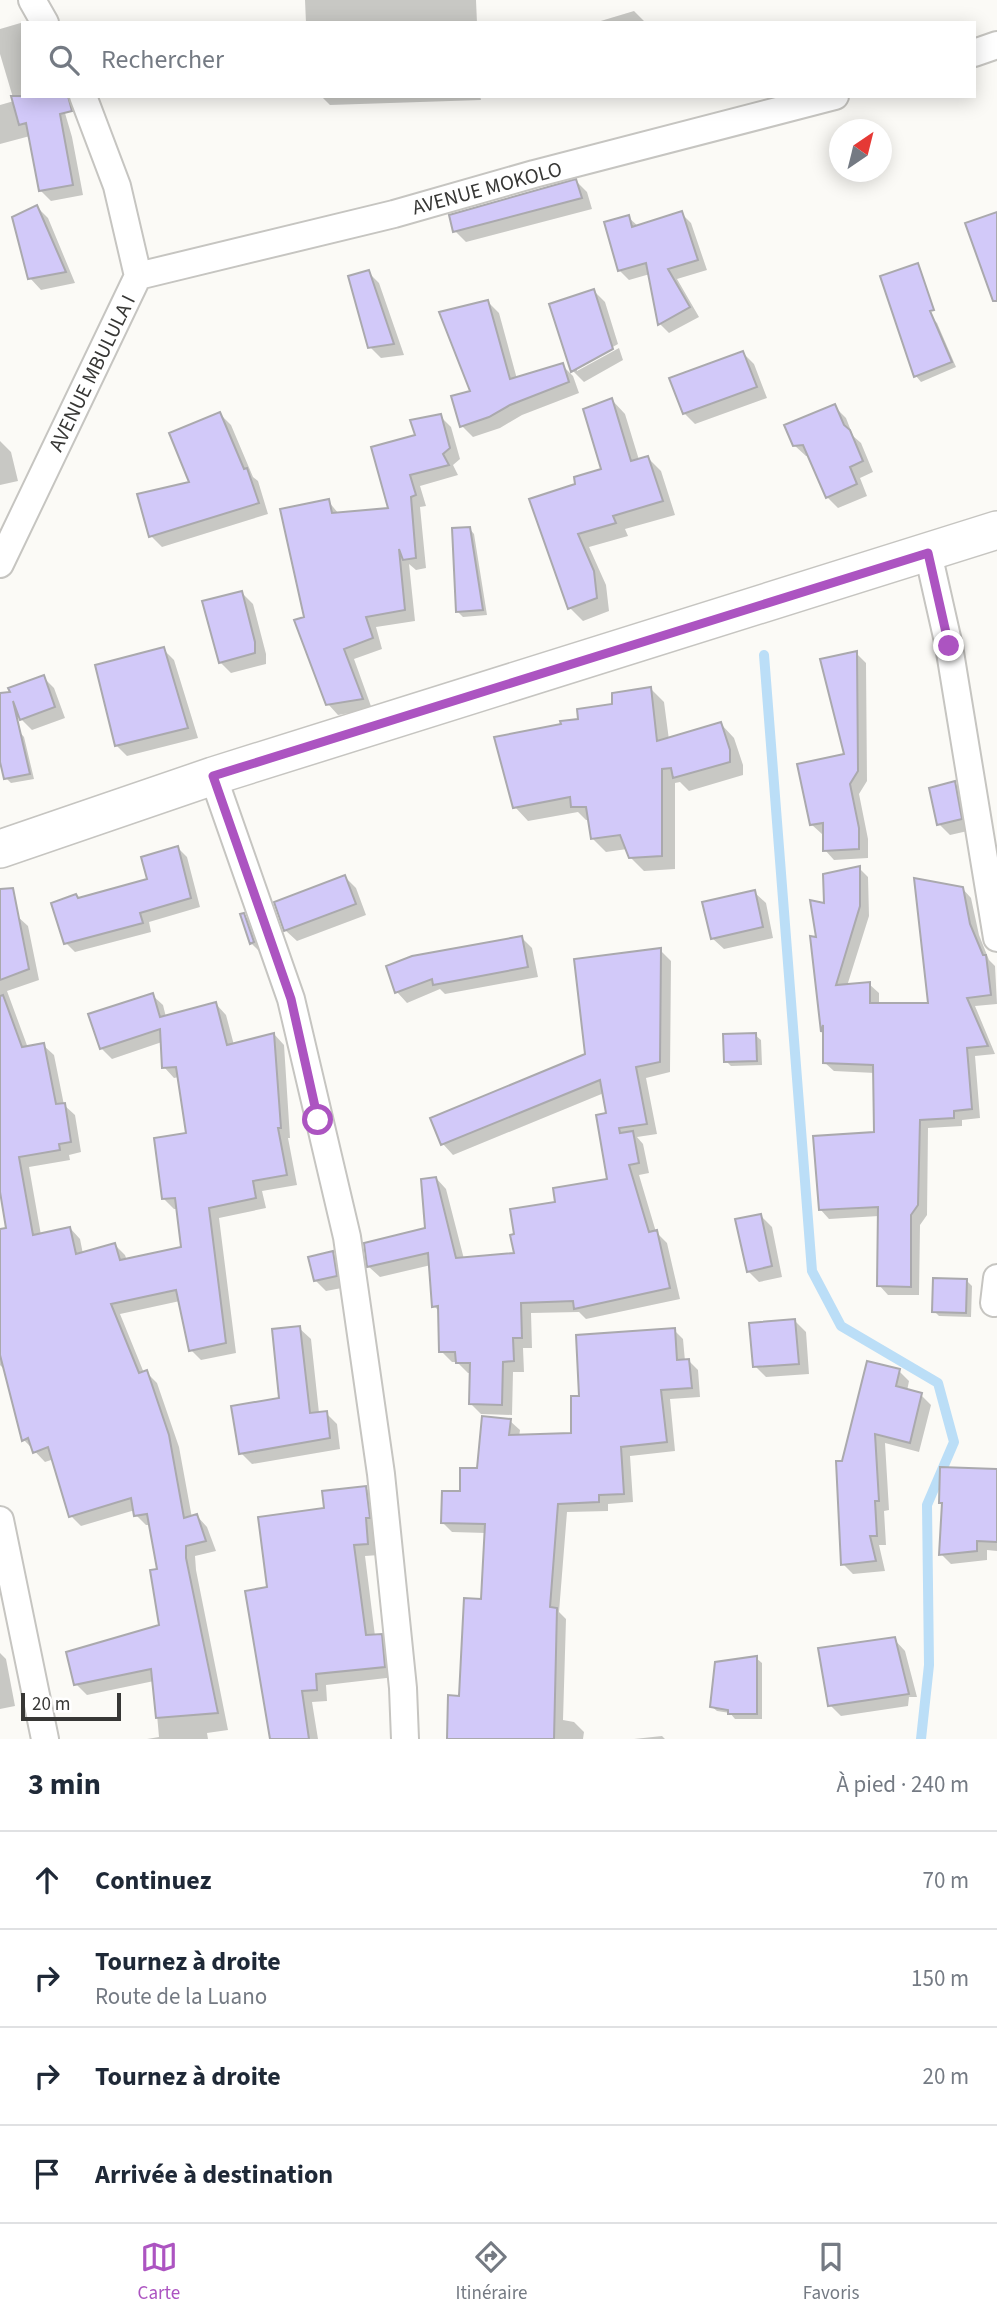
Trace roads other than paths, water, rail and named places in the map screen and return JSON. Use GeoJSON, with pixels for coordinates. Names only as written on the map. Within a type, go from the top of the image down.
{"type":"FeatureCollection","features":[{"type":"Feature","properties":{"kind":"street"},"geometry":{"type":"LineString","coordinates":[[32,0],[44,21]]}},
{"type":"Feature","properties":{"kind":"street"},"geometry":{"type":"LineString","coordinates":[[976,51],[997,46]]}},
{"type":"Feature","properties":{"kind":"street","name":"AVENUE MBULULA I"},"geometry":{"type":"LineString","coordinates":[[0,564],[138,276],[117,186],[84,98]]}},
{"type":"Feature","properties":{"kind":"street","name":"AVENUE MOKOLO"},"geometry":{"type":"LineString","coordinates":[[138,276],[394,214],[534,174],[827,98]]}},
{"type":"Feature","properties":{"kind":"street"},"geometry":{"type":"LineString","coordinates":[[0,849],[213,776],[997,530]]}},
{"type":"Feature","properties":{"kind":"street"},"geometry":{"type":"LineString","coordinates":[[928,553],[949,646],[997,938]]}},
{"type":"Feature","properties":{"kind":"street"},"geometry":{"type":"LineString","coordinates":[[213,776],[291,999],[346,1237],[381,1474],[403,1688],[405,1739]]}},
{"type":"Feature","properties":{"kind":"street"},"geometry":{"type":"LineString","coordinates":[[0,1520],[45,1739]]}},
{"type":"Feature","properties":{"kind":"waterway"},"geometry":{"type":"LineString","coordinates":[[764,655],[812,1271],[841,1326],[938,1383],[954,1442],[927,1505],[929,1665],[921,1739]]}}]}
